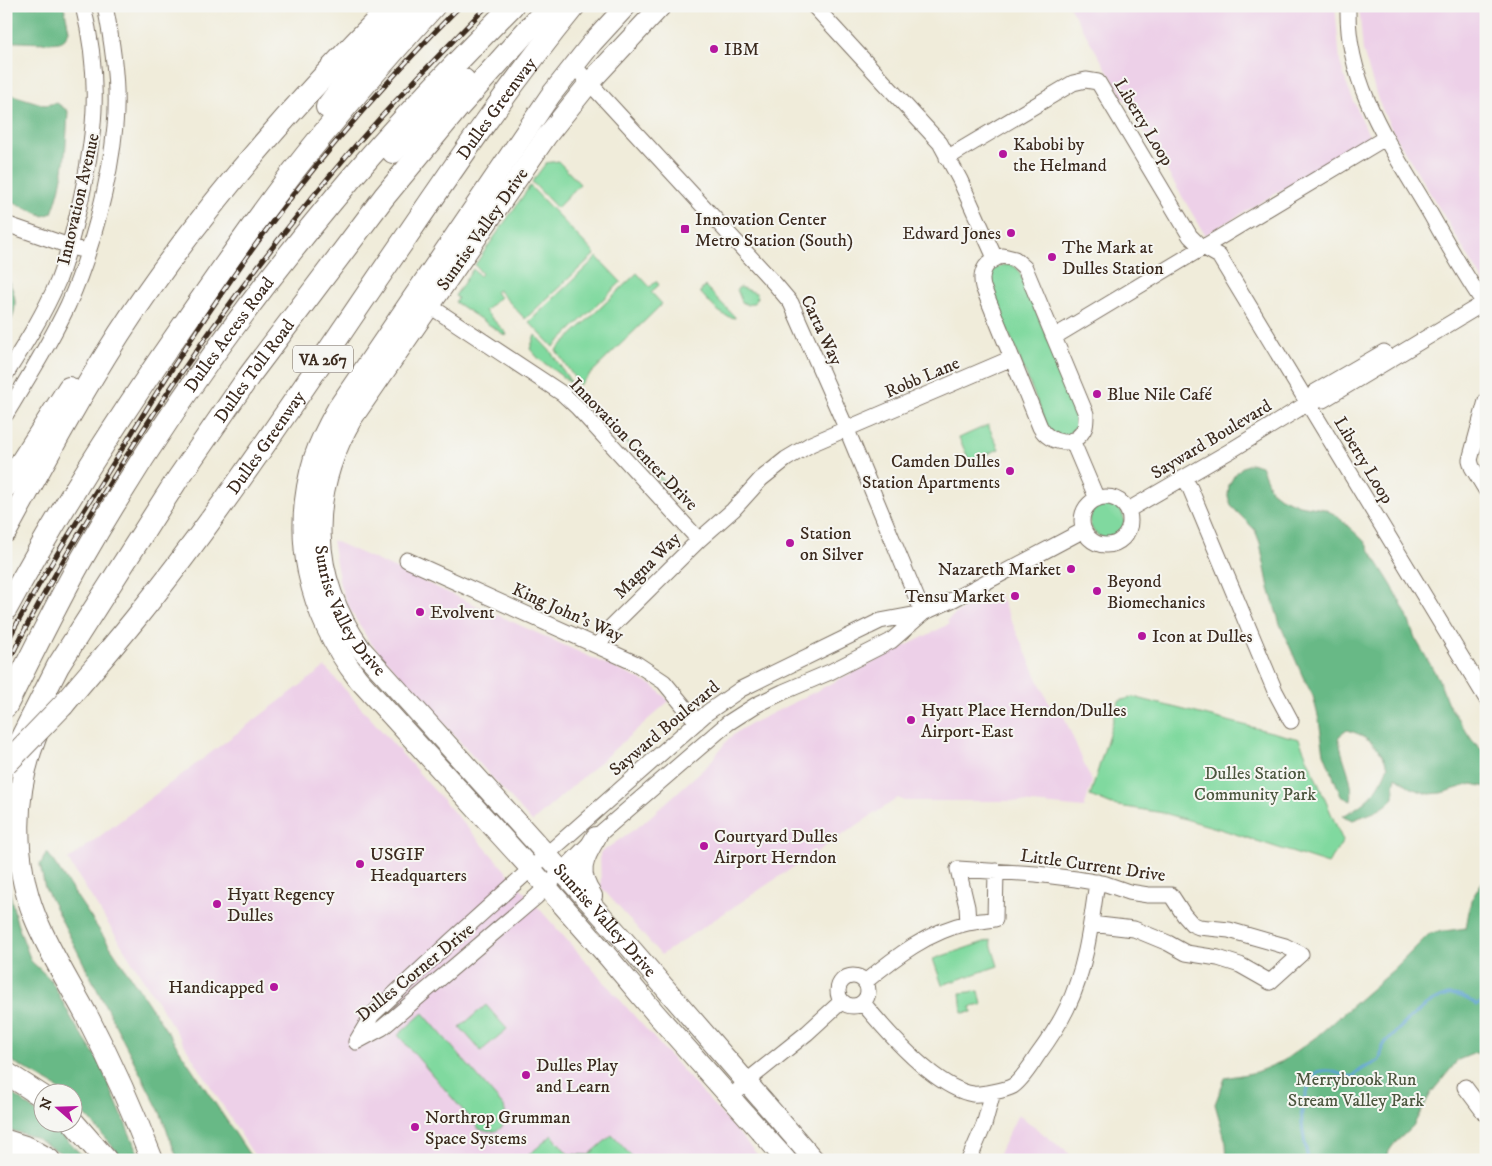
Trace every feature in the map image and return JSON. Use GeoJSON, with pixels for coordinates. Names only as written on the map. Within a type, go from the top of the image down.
{"type":"FeatureCollection","features":[{"type":"Feature","properties":{"kind":"highway"},"geometry":{"type":"LineString","coordinates":[[6,531],[78,400],[140,303],[187,239],[253,156],[317,83],[391,6]]}},
{"type":"Feature","properties":{"kind":"highway"},"geometry":{"type":"LineString","coordinates":[[156,364],[188,302],[225,249],[338,92],[408,6]]}},
{"type":"Feature","properties":{"kind":"highway"},"geometry":{"type":"LineString","coordinates":[[6,609],[84,475],[156,364],[222,269],[292,173],[365,84],[434,6]]}},
{"type":"Feature","properties":{"kind":"highway","name":"Dulles Access Road"},"geometry":{"type":"LineString","coordinates":[[6,706],[60,600],[115,504],[184,398],[251,304],[329,204],[379,146],[432,88],[512,6]]}},
{"type":"Feature","properties":{"kind":"highway"},"geometry":{"type":"LineString","coordinates":[[251,304],[304,249],[353,193],[536,6]]}},
{"type":"Feature","properties":{"kind":"highway","name":"Dulles Toll Road"},"geometry":{"type":"LineString","coordinates":[[6,768],[58,666],[191,460],[284,328],[424,148],[549,6]]}},
{"type":"Feature","properties":{"kind":"highway","name":"Dulles Greenway"},"geometry":{"type":"LineString","coordinates":[[6,764],[63,705],[137,617],[209,522],[254,460],[484,124],[530,61],[574,6]]}},
{"type":"Feature","properties":{"kind":"highway"},"geometry":{"type":"LineString","coordinates":[[6,486],[85,365],[140,303]]}},
{"type":"Feature","properties":{"kind":"highway"},"geometry":{"type":"LineString","coordinates":[[92,615],[40,723],[27,758],[19,802],[18,833],[21,862],[27,891],[42,933],[100,1042],[138,1124],[152,1160]]}},
{"type":"Feature","properties":{"kind":"highway"},"geometry":{"type":"LineString","coordinates":[[6,1073],[32,1090]]}},
{"type":"Feature","properties":{"kind":"highway"},"geometry":{"type":"LineString","coordinates":[[82,1132],[106,1160]]}},
{"type":"Feature","properties":{"kind":"highway"},"geometry":{"type":"LineString","coordinates":[[6,1141],[28,1148],[49,1160]]}},
{"type":"Feature","properties":{"kind":"main road","name":"Sunrise Valley Drive"},"geometry":{"type":"LineString","coordinates":[[626,6],[550,96],[421,300],[353,417],[334,454],[326,478],[322,504],[322,545],[327,580],[339,614],[360,649],[562,870],[814,1160]]}},
{"type":"Feature","properties":{"kind":"main road","name":"Sunrise Valley Drive"},"geometry":{"type":"LineString","coordinates":[[662,6],[590,82],[337,409],[323,434],[309,476],[304,520],[305,553],[308,576],[322,620],[348,666],[531,869],[656,1014],[786,1160]]}},
{"type":"Feature","properties":{"kind":"main road"},"geometry":{"type":"LineString","coordinates":[[596,837],[582,865],[583,881],[621,937]]}},
{"type":"Feature","properties":{"kind":"street","name":"Innovation Avenue"},"geometry":{"type":"LineString","coordinates":[[6,374],[48,303],[58,280],[88,173],[93,142],[95,89],[90,34],[83,6]]}},
{"type":"Feature","properties":{"kind":"street","name":"Innovation Avenue"},"geometry":{"type":"LineString","coordinates":[[6,414],[54,333],[76,287],[88,252],[105,186],[115,125],[113,50],[104,6]]}},
{"type":"Feature","properties":{"kind":"street"},"geometry":{"type":"LineString","coordinates":[[814,6],[940,144],[964,188],[995,258]]}},
{"type":"Feature","properties":{"kind":"street"},"geometry":{"type":"LineString","coordinates":[[1348,6],[1351,48],[1359,81],[1370,110],[1483,301]]}},
{"type":"Feature","properties":{"kind":"street","name":"Carta Way"},"geometry":{"type":"LineString","coordinates":[[574,66],[791,303],[847,430],[923,613]]}},
{"type":"Feature","properties":{"kind":"street","name":"Liberty Loop"},"geometry":{"type":"LineString","coordinates":[[947,158],[1073,83],[1086,80],[1098,82],[1190,236],[1202,249],[1219,256],[1311,402],[1486,698]]}},
{"type":"Feature","properties":{"kind":"street"},"geometry":{"type":"LineString","coordinates":[[1054,337],[1385,138]]}},
{"type":"Feature","properties":{"kind":"street"},"geometry":{"type":"LineString","coordinates":[[6,224],[88,252]]}},
{"type":"Feature","properties":{"kind":"street"},"geometry":{"type":"LineString","coordinates":[[1008,256],[1022,264],[1054,337],[1086,414],[1085,426],[1081,433],[1072,440],[1058,442],[1044,434],[981,280],[982,272],[988,262],[995,258],[1008,256]]}},
{"type":"Feature","properties":{"kind":"street","name":"Innovation Center Drive"},"geometry":{"type":"LineString","coordinates":[[421,300],[563,394],[577,406],[699,540]]}},
{"type":"Feature","properties":{"kind":"street","name":"Sayward Boulevard"},"geometry":{"type":"LineString","coordinates":[[1128,510],[1311,402],[1323,400],[1483,301]]}},
{"type":"Feature","properties":{"kind":"street","name":"Robb Lane"},"geometry":{"type":"LineString","coordinates":[[847,430],[1012,358]]}},
{"type":"Feature","properties":{"kind":"street"},"geometry":{"type":"LineString","coordinates":[[1486,401],[1470,460],[1472,467],[1486,490]]}},
{"type":"Feature","properties":{"kind":"street","name":"Magna Way"},"geometry":{"type":"LineString","coordinates":[[598,646],[612,626],[699,540],[733,510],[761,479],[786,459],[811,444],[847,430]]}},
{"type":"Feature","properties":{"kind":"street"},"geometry":{"type":"LineString","coordinates":[[1072,440],[1097,499]]}},
{"type":"Feature","properties":{"kind":"street"},"geometry":{"type":"LineString","coordinates":[[1184,478],[1190,488],[1275,691],[1291,721]]}},
{"type":"Feature","properties":{"kind":"street"},"geometry":{"type":"LineString","coordinates":[[1111,498],[1124,504],[1128,510],[1130,525],[1128,533],[1116,543],[1109,546],[1094,542],[1084,530],[1083,516],[1086,509],[1097,499],[1111,498]]}},
{"type":"Feature","properties":{"kind":"street","name":"Sayward Boulevard"},"geometry":{"type":"LineString","coordinates":[[531,869],[697,722],[741,689],[880,621],[923,613],[972,590],[1084,530]]}},
{"type":"Feature","properties":{"kind":"street","name":"King John's Way"},"geometry":{"type":"LineString","coordinates":[[408,560],[637,664],[664,682],[697,722]]}},
{"type":"Feature","properties":{"kind":"street","name":"Sayward Boulevard"},"geometry":{"type":"LineString","coordinates":[[546,887],[596,837],[708,740],[742,714],[783,692],[830,672],[891,640],[923,613]]}},
{"type":"Feature","properties":{"kind":"street","name":"Dulles Corner Drive"},"geometry":{"type":"LineString","coordinates":[[531,869],[372,1015],[356,1042],[382,1028],[536,898],[546,887]]}},
{"type":"Feature","properties":{"kind":"street","name":"Little Current Drive"},"geometry":{"type":"LineString","coordinates":[[968,923],[967,907],[958,869],[1036,874],[1097,882],[1129,892],[1148,895],[1171,895],[1192,924],[1199,927],[1229,930],[1286,946],[1301,954],[1270,982],[1240,965],[1218,958],[1186,953],[1134,930],[1091,924]]}},
{"type":"Feature","properties":{"kind":"street"},"geometry":{"type":"LineString","coordinates":[[865,982],[908,949],[923,940],[968,923],[995,920],[996,871]]}},
{"type":"Feature","properties":{"kind":"street"},"geometry":{"type":"LineString","coordinates":[[863,1003],[893,1039],[931,1072],[952,1086],[973,1094],[993,1092],[1013,1086],[1052,1035],[1068,1007],[1086,947],[1097,882]]}},
{"type":"Feature","properties":{"kind":"street"},"geometry":{"type":"LineString","coordinates":[[852,976],[861,978],[865,982],[868,995],[863,1003],[850,1006],[842,1001],[838,992],[844,980],[852,976]]}},
{"type":"Feature","properties":{"kind":"street"},"geometry":{"type":"LineString","coordinates":[[731,1098],[747,1081],[842,1001]]}},
{"type":"Feature","properties":{"kind":"street"},"geometry":{"type":"LineString","coordinates":[[1465,1087],[1486,1115]]}},
{"type":"Feature","properties":{"kind":"street"},"geometry":{"type":"LineString","coordinates":[[969,1160],[984,1125],[993,1092]]}},
{"type":"Feature","properties":{"kind":"shaded area"},"geometry":{"type":"Polygon","coordinates":[[[1069,6],[1335,6],[1340,62],[1348,88],[1370,138],[1205,235],[1069,6]]]}},
{"type":"Feature","properties":{"kind":"shaded area"},"geometry":{"type":"Polygon","coordinates":[[[1359,6],[1486,6],[1486,286],[1392,130],[1378,100],[1363,51],[1359,6]]]}},
{"type":"Feature","properties":{"kind":"shaded area"},"geometry":{"type":"Polygon","coordinates":[[[332,540],[652,685],[669,701],[532,822],[369,641],[348,606],[340,585],[332,540]]]}},
{"type":"Feature","properties":{"kind":"shaded area"},"geometry":{"type":"Polygon","coordinates":[[[1000,596],[1051,708],[1059,705],[1092,782],[1084,808],[1010,801],[904,801],[898,798],[661,955],[601,887],[600,853],[642,824],[709,764],[728,739],[741,729],[949,624],[947,620],[982,597],[989,600],[1000,596]]]}},
{"type":"Feature","properties":{"kind":"shaded area"},"geometry":{"type":"Polygon","coordinates":[[[325,667],[762,1160],[257,1160],[68,860],[325,667]]]}},
{"type":"Feature","properties":{"kind":"shaded area"},"geometry":{"type":"Polygon","coordinates":[[[1018,1114],[1077,1160],[996,1160],[1018,1114]]]}},
{"type":"Feature","properties":{"kind":"green space"},"geometry":{"type":"Polygon","coordinates":[[[6,6],[64,6],[69,31],[62,41],[58,42],[6,42],[6,6]]]}},
{"type":"Feature","properties":{"kind":"green space"},"geometry":{"type":"Polygon","coordinates":[[[6,93],[45,105],[57,103],[68,111],[60,188],[52,213],[44,216],[6,199],[6,93]]]}},
{"type":"Feature","properties":{"kind":"green space"},"geometry":{"type":"Polygon","coordinates":[[[558,161],[580,184],[557,208],[532,182],[546,163],[558,161]]]}},
{"type":"Feature","properties":{"kind":"green space"},"geometry":{"type":"Polygon","coordinates":[[[530,186],[595,254],[525,319],[498,290],[495,292],[500,297],[485,311],[507,334],[506,336],[455,302],[458,298],[455,296],[473,269],[480,276],[482,274],[475,265],[530,186]]]}},
{"type":"Feature","properties":{"kind":"green space"},"geometry":{"type":"Polygon","coordinates":[[[597,257],[621,282],[553,347],[529,322],[597,257]]]}},
{"type":"Feature","properties":{"kind":"green space"},"geometry":{"type":"Polygon","coordinates":[[[1005,265],[1011,265],[1018,269],[1080,415],[1078,424],[1068,435],[1060,436],[1049,430],[990,288],[990,276],[994,270],[1005,265]]]}},
{"type":"Feature","properties":{"kind":"green space"},"geometry":{"type":"Polygon","coordinates":[[[637,273],[650,287],[656,281],[659,285],[651,292],[662,304],[579,385],[556,350],[637,273]]]}},
{"type":"Feature","properties":{"kind":"green space"},"geometry":{"type":"Polygon","coordinates":[[[6,277],[13,291],[15,304],[6,332],[6,277]]]}},
{"type":"Feature","properties":{"kind":"green space"},"geometry":{"type":"Polygon","coordinates":[[[705,286],[735,318],[725,315],[712,305],[700,292],[705,286]]]}},
{"type":"Feature","properties":{"kind":"green space"},"geometry":{"type":"Polygon","coordinates":[[[740,287],[756,293],[758,297],[755,302],[748,305],[742,302],[737,289],[740,287]]]}},
{"type":"Feature","properties":{"kind":"green space"},"geometry":{"type":"Polygon","coordinates":[[[535,335],[551,352],[572,384],[539,359],[530,349],[535,335]]]}},
{"type":"Feature","properties":{"kind":"green space"},"geometry":{"type":"Polygon","coordinates":[[[595,407],[675,493],[673,494],[595,407]]]}},
{"type":"Feature","properties":{"kind":"green space"},"geometry":{"type":"Polygon","coordinates":[[[988,425],[999,449],[970,462],[959,438],[988,425]]]}},
{"type":"Feature","properties":{"kind":"green space"},"geometry":{"type":"Polygon","coordinates":[[[1251,463],[1261,466],[1271,490],[1280,497],[1299,505],[1324,509],[1336,515],[1364,541],[1392,586],[1407,616],[1415,638],[1438,678],[1448,704],[1472,740],[1486,754],[1486,787],[1472,784],[1441,793],[1429,794],[1413,789],[1396,777],[1394,798],[1384,806],[1375,812],[1353,820],[1343,816],[1371,796],[1388,766],[1372,742],[1362,735],[1347,730],[1339,736],[1351,784],[1351,801],[1341,796],[1324,753],[1313,696],[1280,624],[1269,588],[1260,543],[1255,530],[1231,506],[1228,496],[1229,485],[1234,476],[1241,468],[1251,463]]]}},
{"type":"Feature","properties":{"kind":"green space"},"geometry":{"type":"Polygon","coordinates":[[[1107,504],[1114,505],[1119,509],[1123,514],[1123,528],[1119,533],[1114,537],[1107,538],[1100,537],[1095,533],[1091,528],[1090,521],[1091,514],[1095,509],[1100,505],[1107,504]]]}},
{"type":"Feature","properties":{"kind":"green space","name":"Dulles Station Community Park"},"geometry":{"type":"Polygon","coordinates":[[[1133,697],[1299,739],[1343,841],[1328,864],[1164,813],[1112,805],[1090,796],[1119,701],[1133,697]]]}},
{"type":"Feature","properties":{"kind":"green space"},"geometry":{"type":"Polygon","coordinates":[[[47,852],[253,1160],[178,1160],[160,1112],[45,888],[40,865],[47,852]]]}},
{"type":"Feature","properties":{"kind":"green space"},"geometry":{"type":"Polygon","coordinates":[[[6,876],[17,923],[31,961],[51,980],[74,1023],[98,1060],[141,1160],[124,1160],[82,1112],[82,1084],[52,1084],[6,1058],[6,876]]]}},
{"type":"Feature","properties":{"kind":"green space","name":"Merrybrook Run Stream Valley Park"},"geometry":{"type":"Polygon","coordinates":[[[1486,876],[1486,1054],[1475,1053],[1458,1060],[1431,1093],[1413,1126],[1389,1151],[1387,1160],[1227,1160],[1226,1143],[1215,1104],[1225,1078],[1257,1072],[1283,1061],[1316,1037],[1393,970],[1430,933],[1466,928],[1471,900],[1486,876]]]}},
{"type":"Feature","properties":{"kind":"green space"},"geometry":{"type":"Polygon","coordinates":[[[990,940],[998,966],[942,985],[933,959],[990,940]]]}},
{"type":"Feature","properties":{"kind":"green space"},"geometry":{"type":"Polygon","coordinates":[[[979,991],[982,1005],[971,1007],[972,1012],[962,1013],[960,993],[979,991]]]}},
{"type":"Feature","properties":{"kind":"green space"},"geometry":{"type":"Polygon","coordinates":[[[486,1005],[507,1029],[481,1051],[460,1027],[486,1005]]]}},
{"type":"Feature","properties":{"kind":"green space"},"geometry":{"type":"Polygon","coordinates":[[[423,1013],[504,1107],[505,1120],[496,1131],[491,1132],[479,1129],[398,1035],[423,1013]]]}},
{"type":"Feature","properties":{"kind":"green space"},"geometry":{"type":"Polygon","coordinates":[[[6,1088],[32,1109],[32,1134],[60,1134],[87,1160],[72,1160],[34,1137],[6,1129],[6,1088]]]}},
{"type":"Feature","properties":{"kind":"green space"},"geometry":{"type":"Polygon","coordinates":[[[552,1135],[568,1154],[589,1155],[612,1135],[635,1160],[523,1160],[552,1135]]]}},
{"type":"Feature","properties":{"kind":"waterway"},"geometry":{"type":"LineString","coordinates":[[1308,1160],[1303,1135],[1302,1114],[1305,1094],[1317,1072],[1331,1071],[1352,1077],[1362,1069],[1377,1062],[1381,1055],[1382,1046],[1412,1016],[1439,998],[1456,995],[1477,1005],[1486,1000]]}},
{"type":"Feature","properties":{"kind":"railway"},"geometry":{"type":"LineString","coordinates":[[6,644],[46,572],[156,393],[214,304],[255,246],[297,189],[341,135],[460,6]]}},
{"type":"Feature","properties":{"kind":"railway"},"geometry":{"type":"LineString","coordinates":[[6,667],[40,601],[131,449],[159,405],[250,276],[349,153],[434,60],[487,6]]}},
{"type":"Feature","properties":{"kind":"place","name":"IBM"},"geometry":{"type":"Point","coordinates":[714,49]}},
{"type":"Feature","properties":{"kind":"place","name":"Kabobi by the Helmand"},"geometry":{"type":"Point","coordinates":[1003,154]}},
{"type":"Feature","properties":{"kind":"place","name":"Innovation Center Metro Station (South)"},"geometry":{"type":"Point","coordinates":[685,229]}},
{"type":"Feature","properties":{"kind":"place","name":"Edward Jones"},"geometry":{"type":"Point","coordinates":[1011,233]}},
{"type":"Feature","properties":{"kind":"place","name":"The Mark at Dulles Station"},"geometry":{"type":"Point","coordinates":[1052,257]}},
{"type":"Feature","properties":{"kind":"place","name":"Blue Nile Café"},"geometry":{"type":"Point","coordinates":[1097,394]}},
{"type":"Feature","properties":{"kind":"place","name":"Camden Dulles Station Apartments"},"geometry":{"type":"Point","coordinates":[1010,471]}},
{"type":"Feature","properties":{"kind":"place","name":"Station on Silver"},"geometry":{"type":"Point","coordinates":[790,543]}},
{"type":"Feature","properties":{"kind":"place","name":"Nazareth Market"},"geometry":{"type":"Point","coordinates":[1071,569]}},
{"type":"Feature","properties":{"kind":"place","name":"Beyond Biomechanics"},"geometry":{"type":"Point","coordinates":[1097,591]}},
{"type":"Feature","properties":{"kind":"place","name":"Tensu Market"},"geometry":{"type":"Point","coordinates":[1015,596]}},
{"type":"Feature","properties":{"kind":"place","name":"Evolvent"},"geometry":{"type":"Point","coordinates":[420,612]}},
{"type":"Feature","properties":{"kind":"place","name":"Icon at Dulles"},"geometry":{"type":"Point","coordinates":[1142,636]}},
{"type":"Feature","properties":{"kind":"place","name":"Hyatt Place Herndon/Dulles Airport-East"},"geometry":{"type":"Point","coordinates":[911,720]}},
{"type":"Feature","properties":{"kind":"place","name":"Courtyard Dulles Airport Herndon"},"geometry":{"type":"Point","coordinates":[704,846]}},
{"type":"Feature","properties":{"kind":"place","name":"USGIF Headquarters"},"geometry":{"type":"Point","coordinates":[360,864]}},
{"type":"Feature","properties":{"kind":"place","name":"Hyatt Regency Dulles"},"geometry":{"type":"Point","coordinates":[217,904]}},
{"type":"Feature","properties":{"kind":"place","name":"Handicapped"},"geometry":{"type":"Point","coordinates":[274,987]}},
{"type":"Feature","properties":{"kind":"place","name":"Dulles Play and Learn"},"geometry":{"type":"Point","coordinates":[526,1075]}},
{"type":"Feature","properties":{"kind":"place","name":"Northrop Grumman Space Systems"},"geometry":{"type":"Point","coordinates":[415,1127]}}]}
